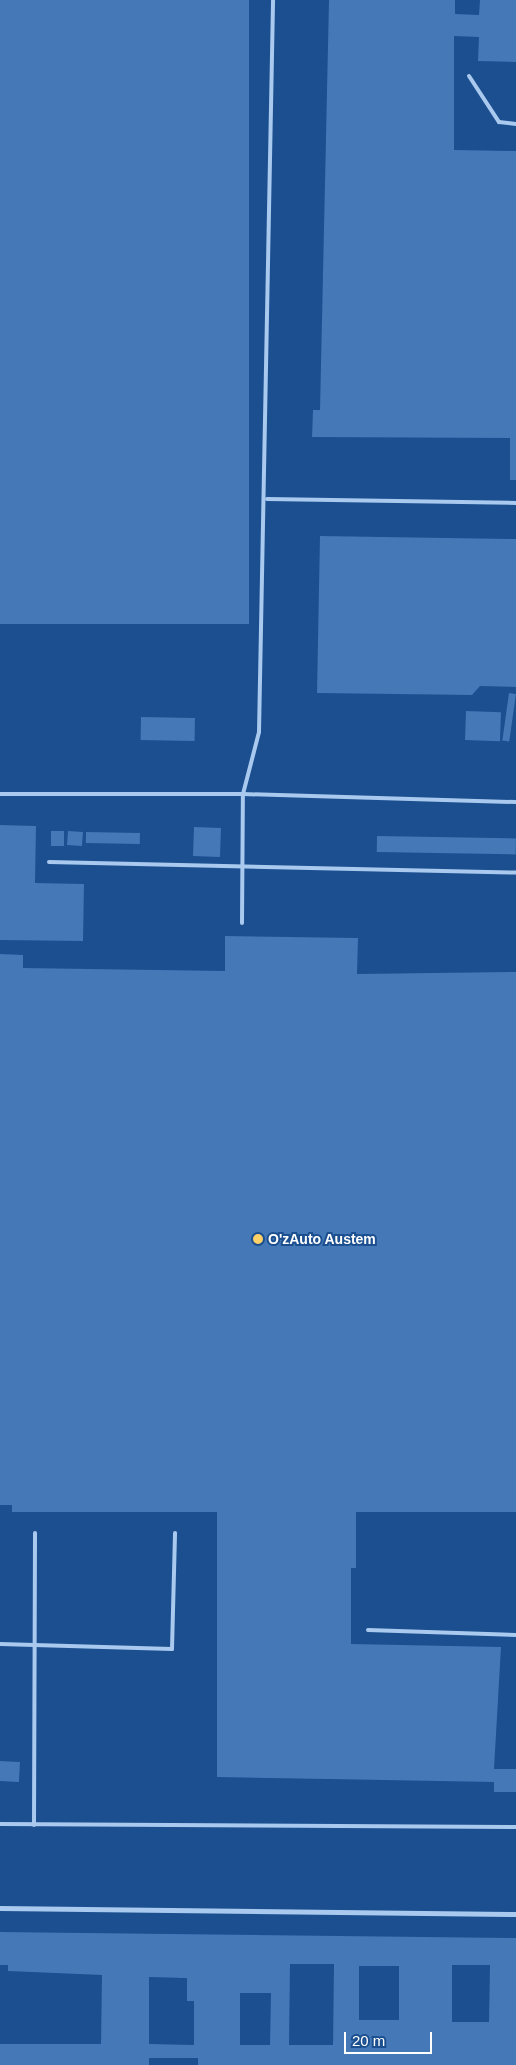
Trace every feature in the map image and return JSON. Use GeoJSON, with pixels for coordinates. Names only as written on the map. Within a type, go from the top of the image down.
{"type":"FeatureCollection","features":[{"type":"Feature","properties":{"kind":"street"},"geometry":{"type":"LineString","coordinates":[[0,1908],[516,1914]]}},
{"type":"Feature","properties":{"kind":"lane"},"geometry":{"type":"LineString","coordinates":[[242,923],[243,794],[259,732],[267,499],[273,0]]}},
{"type":"Feature","properties":{"kind":"lane"},"geometry":{"type":"LineString","coordinates":[[469,76],[499,122],[516,124]]}},
{"type":"Feature","properties":{"kind":"lane"},"geometry":{"type":"LineString","coordinates":[[267,499],[516,503]]}},
{"type":"Feature","properties":{"kind":"lane"},"geometry":{"type":"LineString","coordinates":[[0,794],[243,794],[516,802]]}},
{"type":"Feature","properties":{"kind":"lane"},"geometry":{"type":"LineString","coordinates":[[49,862],[516,873]]}},
{"type":"Feature","properties":{"kind":"lane"},"geometry":{"type":"LineString","coordinates":[[34,1825],[36,1533]]}},
{"type":"Feature","properties":{"kind":"lane"},"geometry":{"type":"LineString","coordinates":[[0,1644],[172,1649],[175,1533]]}},
{"type":"Feature","properties":{"kind":"lane"},"geometry":{"type":"LineString","coordinates":[[368,1630],[516,1635]]}},
{"type":"Feature","properties":{"kind":"lane"},"geometry":{"type":"LineString","coordinates":[[0,1824],[516,1827]]}},
{"type":"Feature","properties":{"kind":"building"},"geometry":{"type":"Polygon","coordinates":[[[0,0],[249,0],[249,624],[0,624],[0,0]]]}},
{"type":"Feature","properties":{"kind":"building"},"geometry":{"type":"Polygon","coordinates":[[[329,0],[455,0],[455,14],[479,15],[480,0],[516,0],[516,62],[478,61],[479,37],[454,36],[454,150],[516,151],[516,480],[510,480],[510,438],[312,437],[313,410],[320,410],[329,0]]]}},
{"type":"Feature","properties":{"kind":"building"},"geometry":{"type":"Polygon","coordinates":[[[320,536],[516,539],[516,687],[480,686],[472,695],[317,693],[320,536]]]}},
{"type":"Feature","properties":{"kind":"building"},"geometry":{"type":"Polygon","coordinates":[[[509,693],[516,694],[509,742],[502,741],[509,693]]]}},
{"type":"Feature","properties":{"kind":"building"},"geometry":{"type":"Polygon","coordinates":[[[466,711],[501,712],[500,741],[465,740],[466,711]]]}},
{"type":"Feature","properties":{"kind":"building"},"geometry":{"type":"Polygon","coordinates":[[[141,717],[195,718],[195,741],[141,740],[141,717]]]}},
{"type":"Feature","properties":{"kind":"building"},"geometry":{"type":"Polygon","coordinates":[[[0,825],[36,826],[35,883],[84,884],[83,941],[0,940],[0,825]]]}},
{"type":"Feature","properties":{"kind":"building"},"geometry":{"type":"Polygon","coordinates":[[[194,827],[221,828],[220,857],[193,856],[194,827]]]}},
{"type":"Feature","properties":{"kind":"building"},"geometry":{"type":"Polygon","coordinates":[[[51,831],[64,831],[64,846],[51,846],[51,831]]]}},
{"type":"Feature","properties":{"kind":"building"},"geometry":{"type":"Polygon","coordinates":[[[68,831],[83,832],[82,846],[67,845],[68,831]]]}},
{"type":"Feature","properties":{"kind":"building"},"geometry":{"type":"Polygon","coordinates":[[[86,832],[140,833],[140,844],[86,843],[86,832]]]}},
{"type":"Feature","properties":{"kind":"building"},"geometry":{"type":"Polygon","coordinates":[[[377,836],[516,838],[516,854],[377,852],[377,836]]]}},
{"type":"Feature","properties":{"kind":"building","name":"O'zAuto Austem"},"geometry":{"type":"Polygon","coordinates":[[[225,936],[358,938],[357,974],[516,972],[516,1512],[356,1512],[356,1568],[351,1568],[351,1644],[501,1647],[494,1769],[516,1769],[516,1792],[494,1792],[494,1782],[217,1777],[217,1512],[12,1512],[12,1505],[0,1505],[0,954],[23,955],[23,968],[225,971],[225,936]]]}},
{"type":"Feature","properties":{"kind":"building"},"geometry":{"type":"Polygon","coordinates":[[[0,1761],[20,1762],[19,1782],[0,1781],[0,1761]]]}},
{"type":"Feature","properties":{"kind":"building"},"geometry":{"type":"Polygon","coordinates":[[[0,1932],[516,1938],[516,2065],[198,2065],[198,2058],[149,2058],[149,2065],[0,2065],[0,2044],[101,2044],[102,1975],[8,1971],[8,1965],[0,1965],[0,1932]],[[290,1964],[289,2045],[333,2045],[334,1964],[290,1964]],[[452,1965],[452,2022],[489,2022],[490,1965],[452,1965]],[[359,1966],[359,2020],[399,2020],[399,1966],[359,1966]],[[149,1977],[149,2044],[194,2045],[194,2001],[187,2001],[187,1978],[149,1977]],[[240,1993],[240,2045],[270,2045],[271,1993],[240,1993]]]}},
{"type":"Feature","properties":{"kind":"place","name":"O'zAuto Austem"},"geometry":{"type":"Point","coordinates":[258,1239]}}]}
